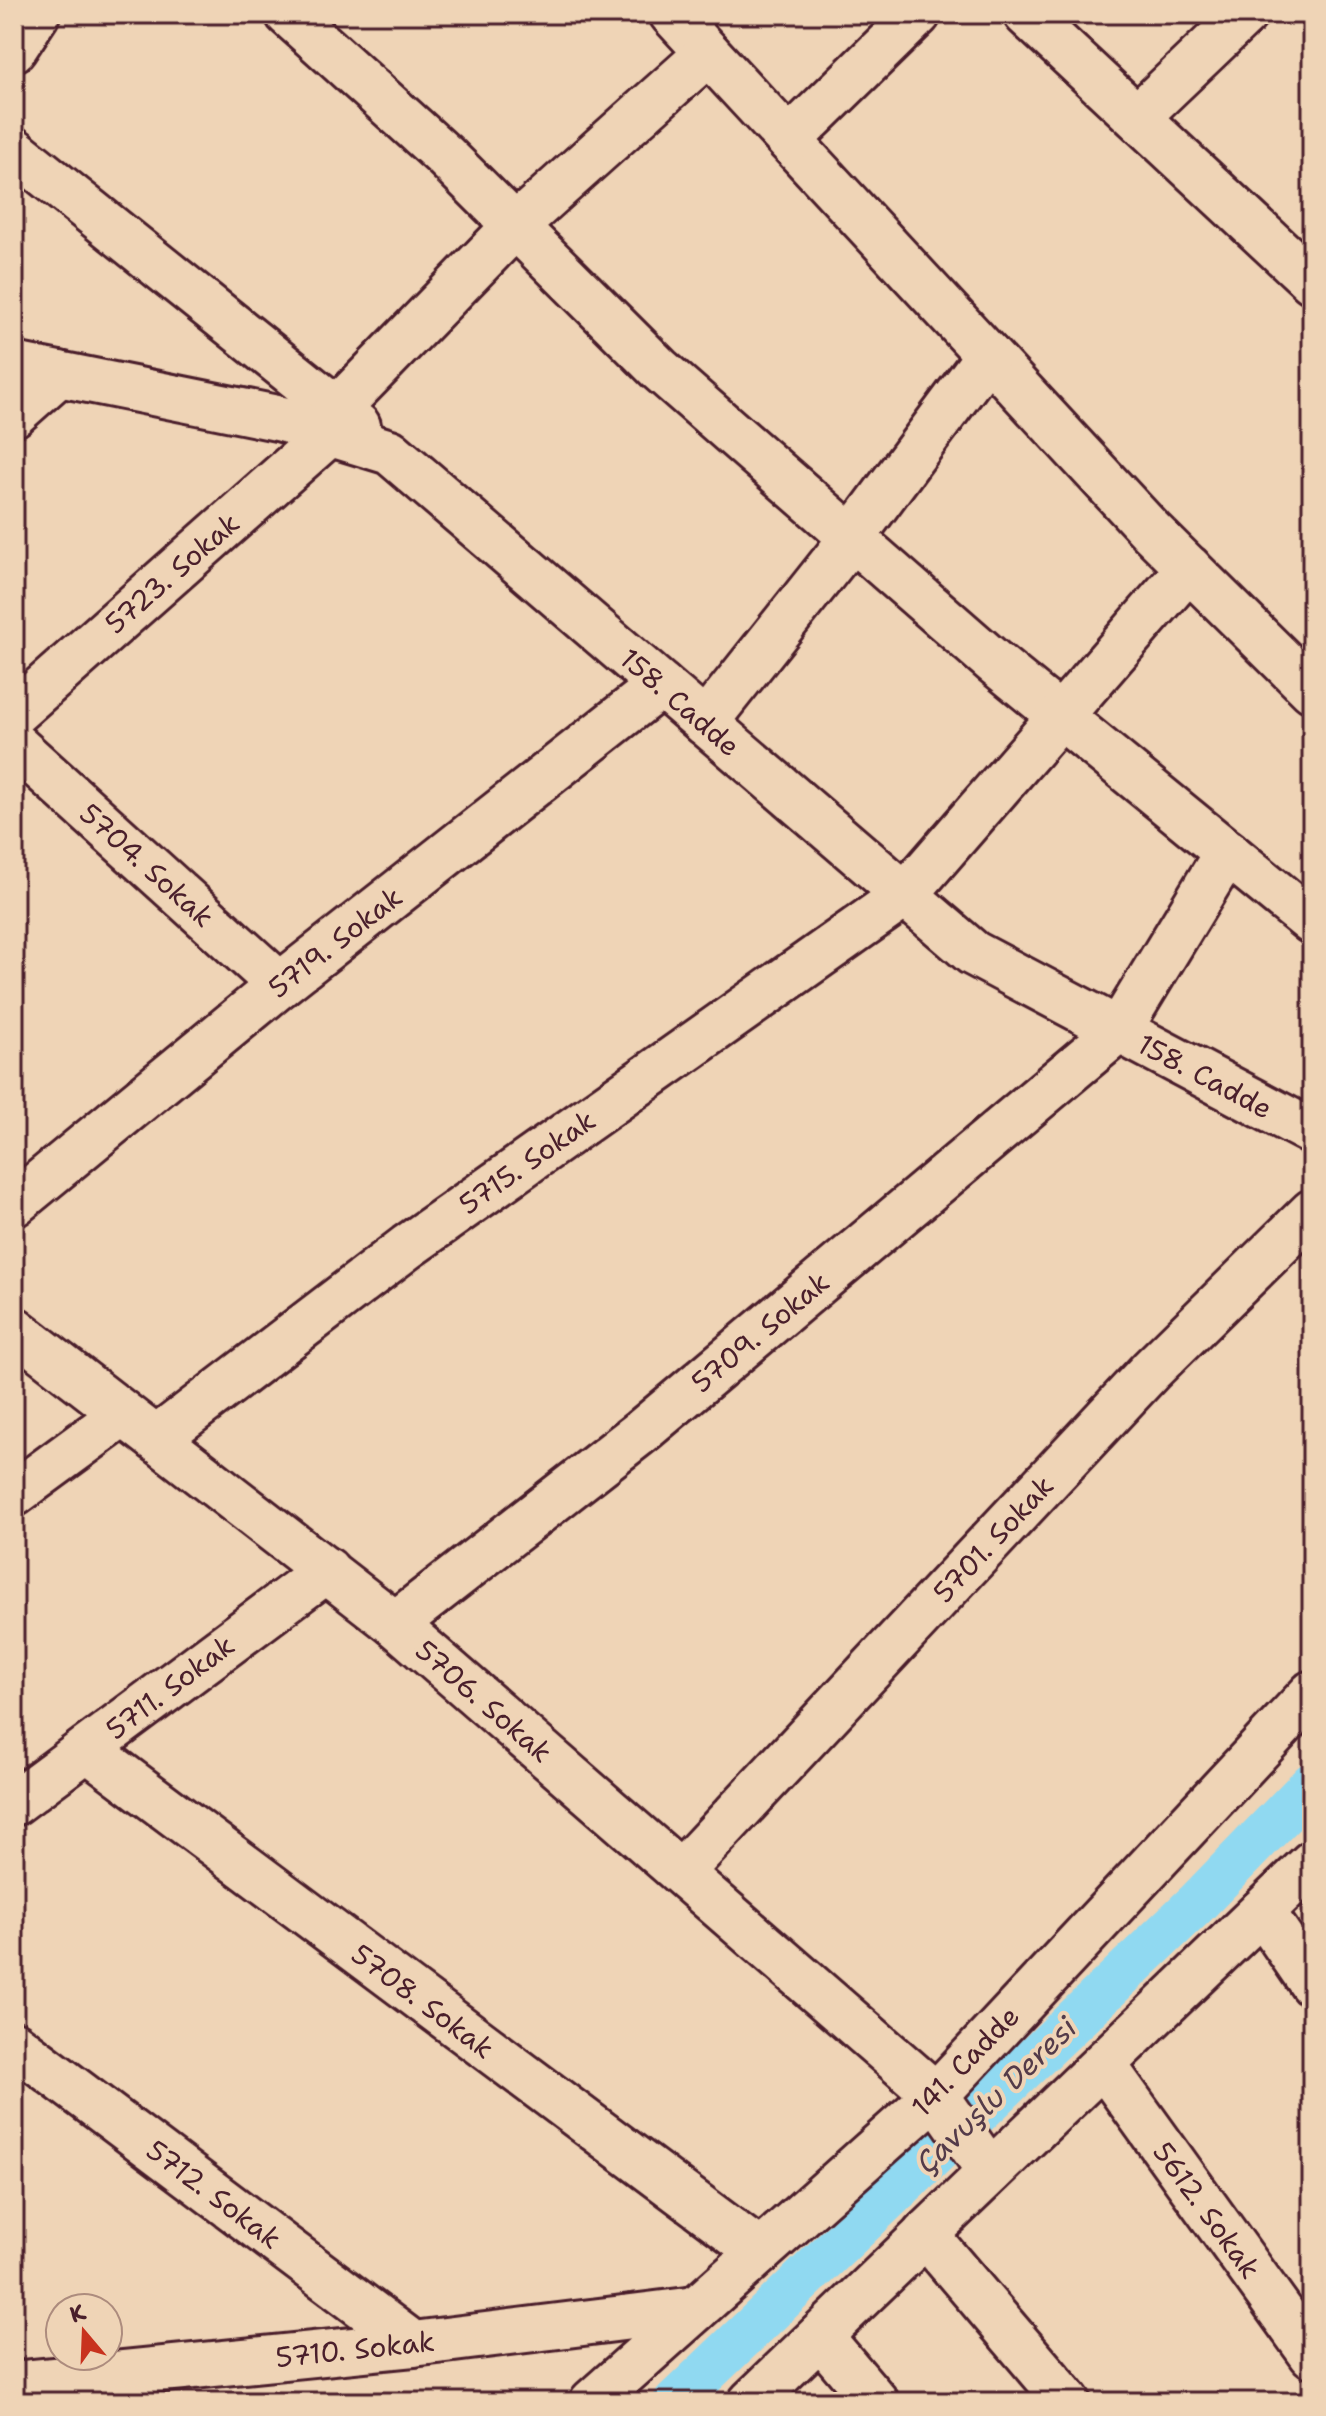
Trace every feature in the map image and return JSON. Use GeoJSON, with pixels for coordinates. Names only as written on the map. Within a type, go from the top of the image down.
{"type":"FeatureCollection","features":[{"type":"Feature","properties":{"kind":"street"},"geometry":{"type":"LineString","coordinates":[[14,49],[37,14]]}},
{"type":"Feature","properties":{"kind":"street"},"geometry":{"type":"LineString","coordinates":[[288,14],[445,156],[659,369],[994,662],[1312,922]]}},
{"type":"Feature","properties":{"kind":"street"},"geometry":{"type":"LineString","coordinates":[[672,14],[1151,531],[1312,690]]}},
{"type":"Feature","properties":{"kind":"street"},"geometry":{"type":"LineString","coordinates":[[789,140],[918,14]]}},
{"type":"Feature","properties":{"kind":"street"},"geometry":{"type":"LineString","coordinates":[[1026,14],[1312,281]]}},
{"type":"Feature","properties":{"kind":"street"},"geometry":{"type":"LineString","coordinates":[[1137,117],[1245,14]]}},
{"type":"Feature","properties":{"kind":"street","name":"5723. Sokak"},"geometry":{"type":"LineString","coordinates":[[14,713],[333,421],[515,226],[708,53]]}},
{"type":"Feature","properties":{"kind":"street"},"geometry":{"type":"LineString","coordinates":[[14,150],[333,421]]}},
{"type":"Feature","properties":{"kind":"street"},"geometry":{"type":"LineString","coordinates":[[705,723],[852,538],[988,355]]}},
{"type":"Feature","properties":{"kind":"street","name":"158. Cadde"},"geometry":{"type":"LineString","coordinates":[[14,365],[282,419],[333,421],[390,452],[973,953],[1312,1132]]}},
{"type":"Feature","properties":{"kind":"street"},"geometry":{"type":"LineString","coordinates":[[14,414],[59,374]]}},
{"type":"Feature","properties":{"kind":"street","name":"5715. Sokak"},"geometry":{"type":"LineString","coordinates":[[14,1494],[140,1426],[407,1247],[905,895],[1189,568]]}},
{"type":"Feature","properties":{"kind":"street","name":"5719. Sokak"},"geometry":{"type":"LineString","coordinates":[[14,1204],[280,985],[661,685]]}},
{"type":"Feature","properties":{"kind":"street","name":"5704. Sokak"},"geometry":{"type":"LineString","coordinates":[[14,744],[280,985]]}},
{"type":"Feature","properties":{"kind":"street","name":"5709. Sokak"},"geometry":{"type":"LineString","coordinates":[[395,1624],[641,1432],[1119,1030],[1227,852]]}},
{"type":"Feature","properties":{"kind":"street","name":"5701. Sokak"},"geometry":{"type":"LineString","coordinates":[[681,1872],[1151,1370],[1312,1212]]}},
{"type":"Feature","properties":{"kind":"street","name":"5706. Sokak"},"geometry":{"type":"LineString","coordinates":[[14,1329],[395,1624],[938,2096],[989,2171]]}},
{"type":"Feature","properties":{"kind":"street","name":"5711. Sokak"},"geometry":{"type":"LineString","coordinates":[[14,1803],[327,1570]]}},
{"type":"Feature","properties":{"kind":"street","name":"141. Cadde"},"geometry":{"type":"LineString","coordinates":[[592,2402],[938,2096],[1312,1693]]}},
{"type":"Feature","properties":{"kind":"street","name":"5708. Sokak"},"geometry":{"type":"LineString","coordinates":[[87,1749],[760,2252]]}},
{"type":"Feature","properties":{"kind":"street"},"geometry":{"type":"LineString","coordinates":[[751,2402],[1312,1863]]}},
{"type":"Feature","properties":{"kind":"street"},"geometry":{"type":"LineString","coordinates":[[1262,1911],[1312,1984]]}},
{"type":"Feature","properties":{"kind":"street","name":"5712. Sokak"},"geometry":{"type":"LineString","coordinates":[[14,2044],[413,2344]]}},
{"type":"Feature","properties":{"kind":"street","name":"5612. Sokak"},"geometry":{"type":"LineString","coordinates":[[1103,2064],[1312,2355]]}},
{"type":"Feature","properties":{"kind":"street"},"geometry":{"type":"LineString","coordinates":[[925,2234],[1068,2402]]}},
{"type":"Feature","properties":{"kind":"street","name":"5710. Sokak"},"geometry":{"type":"LineString","coordinates":[[14,2384],[413,2344],[696,2309]]}},
{"type":"Feature","properties":{"kind":"street"},"geometry":{"type":"LineString","coordinates":[[820,2336],[876,2402]]}},
{"type":"Feature","properties":{"kind":"street"},"geometry":{"type":"LineString","coordinates":[[145,2402],[181,2367]]}},
{"type":"Feature","properties":{"kind":"waterway","name":"Çavuşlu Deresi"},"geometry":{"type":"LineString","coordinates":[[675,2402],[1196,1904],[1312,1784]]}}]}
